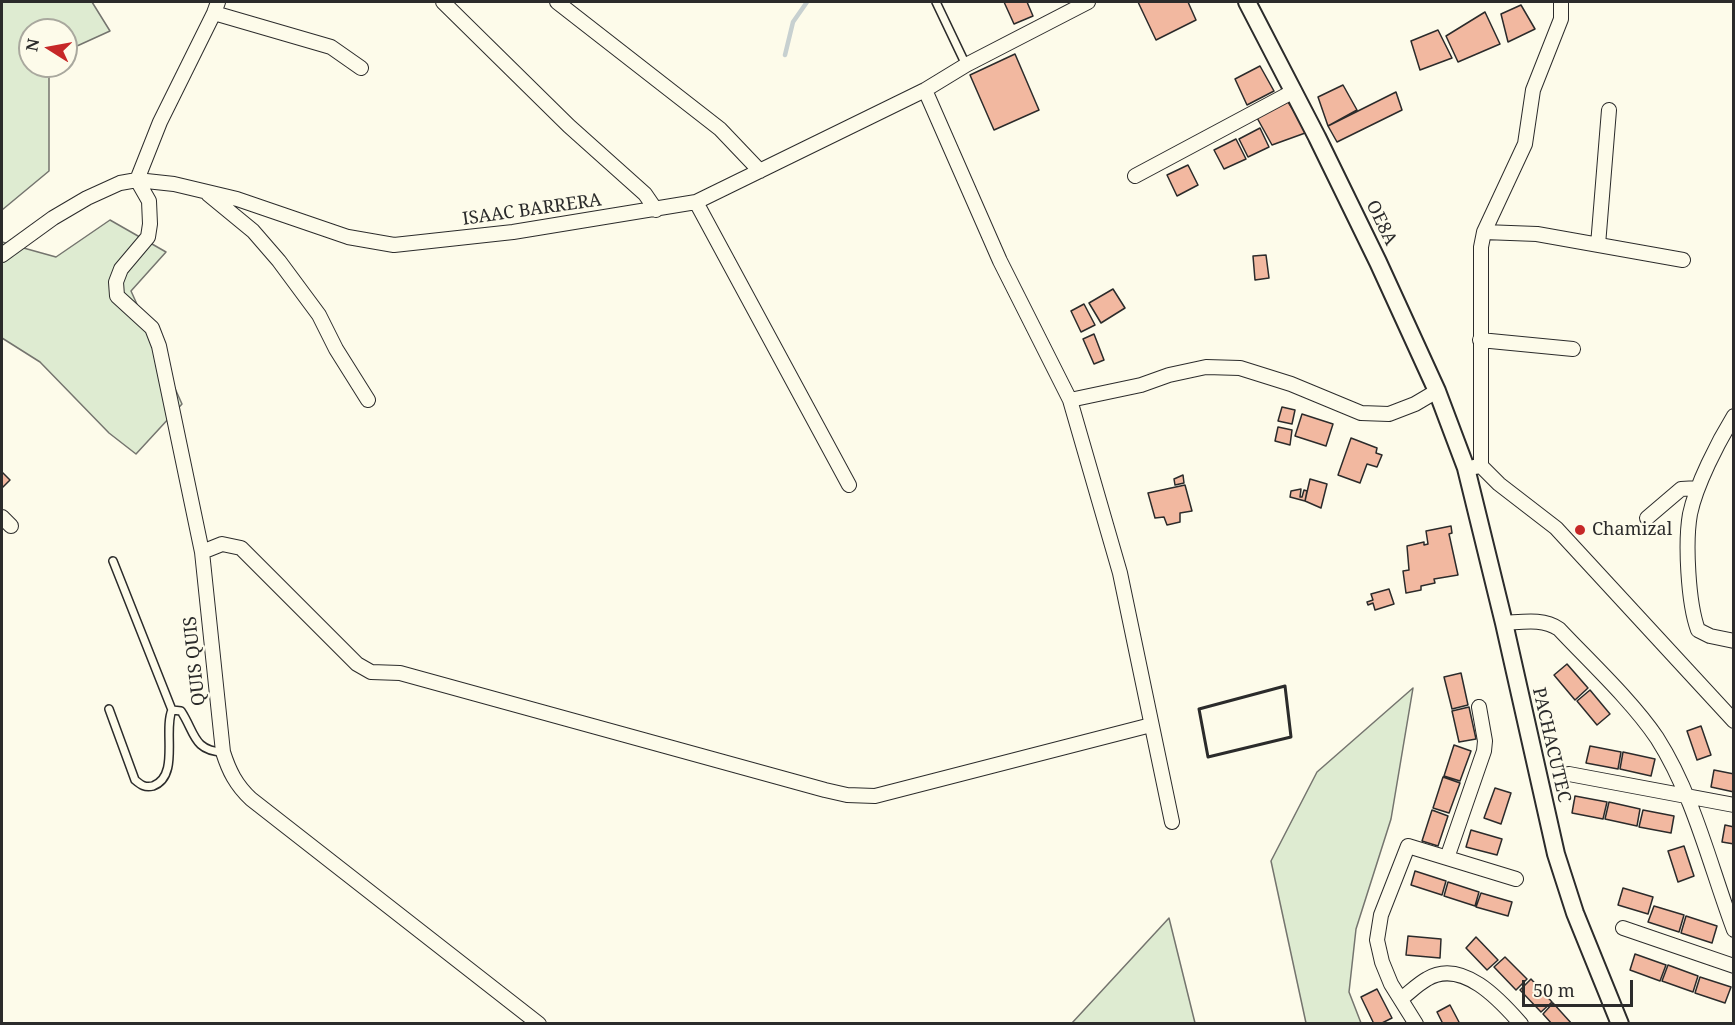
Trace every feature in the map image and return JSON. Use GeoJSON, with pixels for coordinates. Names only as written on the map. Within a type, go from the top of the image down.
{"type":"FeatureCollection","features":[{"type":"Feature","properties":{"kind":"street"},"geometry":{"type":"LineString","coordinates":[[442,2],[569,126],[645,194],[656,210]]}},
{"type":"Feature","properties":{"kind":"street"},"geometry":{"type":"LineString","coordinates":[[557,2],[720,129],[760,171]]}},
{"type":"Feature","properties":{"kind":"street","name":"ISAAC BARRERA"},"geometry":{"type":"LineString","coordinates":[[137,180],[174,184],[237,199],[348,237],[394,245],[513,232],[656,210],[696,202],[925,90],[966,65],[1088,2]]}},
{"type":"Feature","properties":{"kind":"street","name":"OE8A"},"geometry":{"type":"LineString","coordinates":[[1247,2],[1294,91],[1378,262],[1473,467]]}},
{"type":"Feature","properties":{"kind":"street","name":"PACHACUTEC"},"geometry":{"type":"LineString","coordinates":[[1561,2],[1559,27],[1533,90],[1525,144],[1484,232],[1480,260],[1480,340],[1473,467],[1504,623],[1562,873],[1575,913],[1620,1023]]}},
{"type":"Feature","properties":{"kind":"street"},"geometry":{"type":"LineString","coordinates":[[2,255],[52,218],[87,198],[120,183],[137,180],[160,122],[216,7],[331,46],[361,68]]}},
{"type":"Feature","properties":{"kind":"street"},"geometry":{"type":"LineString","coordinates":[[925,90],[1000,261],[1070,400],[1120,573],[1172,822]]}},
{"type":"Feature","properties":{"kind":"street"},"geometry":{"type":"LineString","coordinates":[[1135,176],[1294,91]]}},
{"type":"Feature","properties":{"kind":"street"},"geometry":{"type":"LineString","coordinates":[[1598,245],[1609,110]]}},
{"type":"Feature","properties":{"kind":"street","name":"QUIS QUIS"},"geometry":{"type":"LineString","coordinates":[[137,180],[149,201],[148,237],[121,269],[116,282],[117,296],[152,328],[159,346],[202,552],[223,752],[228,771],[251,799],[539,1023]]}},
{"type":"Feature","properties":{"kind":"street"},"geometry":{"type":"LineString","coordinates":[[204,191],[253,231],[279,261],[319,315],[368,400]]}},
{"type":"Feature","properties":{"kind":"street"},"geometry":{"type":"LineString","coordinates":[[696,202],[849,484]]}},
{"type":"Feature","properties":{"kind":"street"},"geometry":{"type":"LineString","coordinates":[[1484,232],[1537,234],[1683,260]]}},
{"type":"Feature","properties":{"kind":"street"},"geometry":{"type":"LineString","coordinates":[[1480,340],[1572,349]]}},
{"type":"Feature","properties":{"kind":"street"},"geometry":{"type":"LineString","coordinates":[[1070,400],[1141,385],[1169,375],[1206,367],[1240,368],[1290,384],[1361,412],[1389,414],[1415,404],[1437,391]]}},
{"type":"Feature","properties":{"kind":"street"},"geometry":{"type":"LineString","coordinates":[[1731,425],[1698,488],[1690,515],[1689,547],[1693,616],[1698,630],[1710,636],[1734,641]]}},
{"type":"Feature","properties":{"kind":"street"},"geometry":{"type":"LineString","coordinates":[[1473,467],[1556,528],[1734,721]]}},
{"type":"Feature","properties":{"kind":"street"},"geometry":{"type":"LineString","coordinates":[[1647,518],[1682,489],[1698,488]]}},
{"type":"Feature","properties":{"kind":"street"},"geometry":{"type":"LineString","coordinates":[[202,552],[222,544],[241,548],[344,652],[371,672],[400,673],[847,795],[875,796],[1151,725]]}},
{"type":"Feature","properties":{"kind":"street"},"geometry":{"type":"LineString","coordinates":[[1504,623],[1542,622],[1551,623],[1559,628],[1640,716],[1657,739],[1686,794],[1734,930]]}},
{"type":"Feature","properties":{"kind":"street"},"geometry":{"type":"LineString","coordinates":[[1447,858],[1484,751],[1485,741],[1479,707]]}},
{"type":"Feature","properties":{"kind":"street"},"geometry":{"type":"LineString","coordinates":[[1569,774],[1686,794],[1734,805]]}},
{"type":"Feature","properties":{"kind":"street"},"geometry":{"type":"LineString","coordinates":[[1416,1023],[1391,984],[1382,962],[1377,940],[1381,915],[1408,846],[1516,879]]}},
{"type":"Feature","properties":{"kind":"street"},"geometry":{"type":"LineString","coordinates":[[1623,928],[1734,966]]}},
{"type":"Feature","properties":{"kind":"street"},"geometry":{"type":"LineString","coordinates":[[1401,999],[1428,978],[1443,973],[1457,973],[1502,1002],[1521,1023]]}},
{"type":"Feature","properties":{"kind":"lane"},"geometry":{"type":"LineString","coordinates":[[936,2],[966,65]]}},
{"type":"Feature","properties":{"kind":"lane"},"geometry":{"type":"LineString","coordinates":[[109,709],[135,780],[142,786],[148,787],[160,783],[169,764],[172,710],[113,561]]}},
{"type":"Feature","properties":{"kind":"lane"},"geometry":{"type":"LineString","coordinates":[[172,710],[181,711],[204,749],[210,752],[223,752]]}},
{"type":"Feature","properties":{"kind":"green space"},"geometry":{"type":"Polygon","coordinates":[[[2,2],[92,2],[110,31],[78,46],[78,18],[18,18],[18,78],[49,78],[49,171],[2,210],[2,2]]]}},
{"type":"Feature","properties":{"kind":"green space"},"geometry":{"type":"Polygon","coordinates":[[[110,220],[166,252],[131,291],[182,404],[136,454],[109,433],[40,362],[2,338],[2,242],[56,257],[110,220]]]}},
{"type":"Feature","properties":{"kind":"green space"},"geometry":{"type":"Polygon","coordinates":[[[1413,688],[1391,819],[1356,929],[1349,992],[1361,1023],[1306,1023],[1271,861],[1317,772],[1413,688]]]}},
{"type":"Feature","properties":{"kind":"green space"},"geometry":{"type":"Polygon","coordinates":[[[1169,918],[1195,1023],[1072,1023],[1169,918]]]}},
{"type":"Feature","properties":{"kind":"building"},"geometry":{"type":"Polygon","coordinates":[[[1004,2],[1027,2],[1033,16],[1014,24],[1004,2]]]}},
{"type":"Feature","properties":{"kind":"building"},"geometry":{"type":"Polygon","coordinates":[[[1138,2],[1188,2],[1196,20],[1156,40],[1138,2]]]}},
{"type":"Feature","properties":{"kind":"building"},"geometry":{"type":"Polygon","coordinates":[[[1521,5],[1535,29],[1508,42],[1501,14],[1521,5]]]}},
{"type":"Feature","properties":{"kind":"building"},"geometry":{"type":"Polygon","coordinates":[[[1485,12],[1500,44],[1458,62],[1446,36],[1485,12]]]}},
{"type":"Feature","properties":{"kind":"building"},"geometry":{"type":"Polygon","coordinates":[[[1438,30],[1452,58],[1420,70],[1411,41],[1438,30]]]}},
{"type":"Feature","properties":{"kind":"building"},"geometry":{"type":"Polygon","coordinates":[[[1015,54],[1039,110],[994,130],[970,75],[1015,54]]]}},
{"type":"Feature","properties":{"kind":"building"},"geometry":{"type":"Polygon","coordinates":[[[1260,66],[1274,91],[1247,105],[1235,79],[1260,66]]]}},
{"type":"Feature","properties":{"kind":"building"},"geometry":{"type":"Polygon","coordinates":[[[1343,85],[1357,110],[1328,126],[1318,97],[1343,85]]]}},
{"type":"Feature","properties":{"kind":"building"},"geometry":{"type":"Polygon","coordinates":[[[1396,92],[1402,110],[1337,142],[1328,126],[1396,92]]]}},
{"type":"Feature","properties":{"kind":"building"},"geometry":{"type":"Polygon","coordinates":[[[1284,96],[1308,132],[1272,145],[1256,116],[1284,96]]]}},
{"type":"Feature","properties":{"kind":"building"},"geometry":{"type":"Polygon","coordinates":[[[1260,128],[1269,147],[1248,157],[1239,139],[1260,128]]]}},
{"type":"Feature","properties":{"kind":"building"},"geometry":{"type":"Polygon","coordinates":[[[1236,139],[1246,159],[1224,169],[1214,150],[1236,139]]]}},
{"type":"Feature","properties":{"kind":"building"},"geometry":{"type":"Polygon","coordinates":[[[1188,165],[1198,185],[1177,196],[1167,175],[1188,165]]]}},
{"type":"Feature","properties":{"kind":"building"},"geometry":{"type":"Polygon","coordinates":[[[1266,255],[1269,278],[1255,280],[1253,256],[1266,255]]]}},
{"type":"Feature","properties":{"kind":"building"},"geometry":{"type":"Polygon","coordinates":[[[1113,289],[1125,308],[1101,323],[1089,303],[1113,289]]]}},
{"type":"Feature","properties":{"kind":"building"},"geometry":{"type":"Polygon","coordinates":[[[1084,304],[1095,325],[1081,332],[1071,311],[1084,304]]]}},
{"type":"Feature","properties":{"kind":"building"},"geometry":{"type":"Polygon","coordinates":[[[1094,334],[1104,360],[1094,364],[1083,339],[1094,334]]]}},
{"type":"Feature","properties":{"kind":"building"},"geometry":{"type":"Polygon","coordinates":[[[1282,407],[1295,410],[1292,424],[1278,421],[1282,407]]]}},
{"type":"Feature","properties":{"kind":"building"},"geometry":{"type":"Polygon","coordinates":[[[1302,414],[1333,424],[1326,446],[1295,436],[1302,414]]]}},
{"type":"Feature","properties":{"kind":"building"},"geometry":{"type":"Polygon","coordinates":[[[1278,427],[1292,430],[1290,445],[1275,441],[1278,427]]]}},
{"type":"Feature","properties":{"kind":"building"},"geometry":{"type":"Polygon","coordinates":[[[1351,438],[1377,448],[1376,453],[1382,455],[1377,467],[1367,464],[1360,483],[1338,475],[1351,438]]]}},
{"type":"Feature","properties":{"kind":"building"},"geometry":{"type":"Polygon","coordinates":[[[2,472],[10,480],[2,488],[2,472]]]}},
{"type":"Feature","properties":{"kind":"building"},"geometry":{"type":"Polygon","coordinates":[[[1183,475],[1184,483],[1175,485],[1174,479],[1183,475]]]}},
{"type":"Feature","properties":{"kind":"building"},"geometry":{"type":"Polygon","coordinates":[[[1310,479],[1327,484],[1321,508],[1305,501],[1310,479]]]}},
{"type":"Feature","properties":{"kind":"building"},"geometry":{"type":"Polygon","coordinates":[[[1185,485],[1192,511],[1180,513],[1180,522],[1167,525],[1164,517],[1155,518],[1148,493],[1185,485]]]}},
{"type":"Feature","properties":{"kind":"building"},"geometry":{"type":"Polygon","coordinates":[[[1301,489],[1300,497],[1304,490],[1307,491],[1305,501],[1290,497],[1291,491],[1301,489]]]}},
{"type":"Feature","properties":{"kind":"building"},"geometry":{"type":"Polygon","coordinates":[[[1451,526],[1452,533],[1449,534],[1458,575],[1434,579],[1435,583],[1421,586],[1421,590],[1406,593],[1403,571],[1409,570],[1407,546],[1424,542],[1424,545],[1428,544],[1426,531],[1451,526]]]}},
{"type":"Feature","properties":{"kind":"building"},"geometry":{"type":"Polygon","coordinates":[[[1389,589],[1394,604],[1375,610],[1373,603],[1368,605],[1367,602],[1373,600],[1371,594],[1389,589]]]}},
{"type":"Feature","properties":{"kind":"building"},"geometry":{"type":"Polygon","coordinates":[[[1567,664],[1588,688],[1575,700],[1554,675],[1567,664]]]}},
{"type":"Feature","properties":{"kind":"building"},"geometry":{"type":"Polygon","coordinates":[[[1461,673],[1468,705],[1452,709],[1444,677],[1461,673]]]}},
{"type":"Feature","properties":{"kind":"building"},"geometry":{"type":"Polygon","coordinates":[[[1590,690],[1610,714],[1597,725],[1577,701],[1590,690]]]}},
{"type":"Feature","properties":{"kind":"building"},"geometry":{"type":"Polygon","coordinates":[[[1469,707],[1476,739],[1459,742],[1452,711],[1469,707]]]}},
{"type":"Feature","properties":{"kind":"building"},"geometry":{"type":"Polygon","coordinates":[[[1701,726],[1711,755],[1697,760],[1687,731],[1701,726]]]}},
{"type":"Feature","properties":{"kind":"building"},"geometry":{"type":"Polygon","coordinates":[[[1454,745],[1471,751],[1460,781],[1444,776],[1454,745]]]}},
{"type":"Feature","properties":{"kind":"building"},"geometry":{"type":"Polygon","coordinates":[[[1590,746],[1621,752],[1618,769],[1586,763],[1590,746]]]}},
{"type":"Feature","properties":{"kind":"building"},"geometry":{"type":"Polygon","coordinates":[[[1623,752],[1655,759],[1651,776],[1620,769],[1623,752]]]}},
{"type":"Feature","properties":{"kind":"building"},"geometry":{"type":"Polygon","coordinates":[[[1714,770],[1734,774],[1734,792],[1711,787],[1714,770]]]}},
{"type":"Feature","properties":{"kind":"building"},"geometry":{"type":"Polygon","coordinates":[[[1443,777],[1460,783],[1449,813],[1433,808],[1443,777]]]}},
{"type":"Feature","properties":{"kind":"building"},"geometry":{"type":"Polygon","coordinates":[[[1495,788],[1511,793],[1501,824],[1484,818],[1495,788]]]}},
{"type":"Feature","properties":{"kind":"building"},"geometry":{"type":"Polygon","coordinates":[[[1575,796],[1607,802],[1603,819],[1572,813],[1575,796]]]}},
{"type":"Feature","properties":{"kind":"building"},"geometry":{"type":"Polygon","coordinates":[[[1609,802],[1640,809],[1637,826],[1605,819],[1609,802]]]}},
{"type":"Feature","properties":{"kind":"building"},"geometry":{"type":"Polygon","coordinates":[[[1432,810],[1448,816],[1438,846],[1422,841],[1432,810]]]}},
{"type":"Feature","properties":{"kind":"building"},"geometry":{"type":"Polygon","coordinates":[[[1643,810],[1674,816],[1671,833],[1639,827],[1643,810]]]}},
{"type":"Feature","properties":{"kind":"building"},"geometry":{"type":"Polygon","coordinates":[[[1725,825],[1734,827],[1734,844],[1722,842],[1725,825]]]}},
{"type":"Feature","properties":{"kind":"building"},"geometry":{"type":"Polygon","coordinates":[[[1471,830],[1502,839],[1497,855],[1466,847],[1471,830]]]}},
{"type":"Feature","properties":{"kind":"building"},"geometry":{"type":"Polygon","coordinates":[[[1684,846],[1694,876],[1678,882],[1668,851],[1684,846]]]}},
{"type":"Feature","properties":{"kind":"building"},"geometry":{"type":"Polygon","coordinates":[[[1415,871],[1446,881],[1442,895],[1411,885],[1415,871]]]}},
{"type":"Feature","properties":{"kind":"building"},"geometry":{"type":"Polygon","coordinates":[[[1448,882],[1479,892],[1475,906],[1444,896],[1448,882]]]}},
{"type":"Feature","properties":{"kind":"building"},"geometry":{"type":"Polygon","coordinates":[[[1623,888],[1653,897],[1648,914],[1618,905],[1623,888]]]}},
{"type":"Feature","properties":{"kind":"building"},"geometry":{"type":"Polygon","coordinates":[[[1481,893],[1512,902],[1508,916],[1476,907],[1481,893]]]}},
{"type":"Feature","properties":{"kind":"building"},"geometry":{"type":"Polygon","coordinates":[[[1654,906],[1684,915],[1679,932],[1648,922],[1654,906]]]}},
{"type":"Feature","properties":{"kind":"building"},"geometry":{"type":"Polygon","coordinates":[[[1686,916],[1717,926],[1712,943],[1681,933],[1686,916]]]}},
{"type":"Feature","properties":{"kind":"building"},"geometry":{"type":"Polygon","coordinates":[[[1408,936],[1441,939],[1440,958],[1406,955],[1408,936]]]}},
{"type":"Feature","properties":{"kind":"building"},"geometry":{"type":"Polygon","coordinates":[[[1476,937],[1498,960],[1487,970],[1466,948],[1476,937]]]}},
{"type":"Feature","properties":{"kind":"building"},"geometry":{"type":"Polygon","coordinates":[[[1635,954],[1666,965],[1660,981],[1630,970],[1635,954]]]}},
{"type":"Feature","properties":{"kind":"building"},"geometry":{"type":"Polygon","coordinates":[[[1505,957],[1527,979],[1516,990],[1494,967],[1505,957]]]}},
{"type":"Feature","properties":{"kind":"building"},"geometry":{"type":"Polygon","coordinates":[[[1668,965],[1698,976],[1693,992],[1662,981],[1668,965]]]}},
{"type":"Feature","properties":{"kind":"building"},"geometry":{"type":"Polygon","coordinates":[[[1700,977],[1731,987],[1725,1003],[1695,993],[1700,977]]]}},
{"type":"Feature","properties":{"kind":"building"},"geometry":{"type":"Polygon","coordinates":[[[1531,979],[1552,1002],[1541,1012],[1520,990],[1531,979]]]}},
{"type":"Feature","properties":{"kind":"building"},"geometry":{"type":"Polygon","coordinates":[[[1377,989],[1392,1018],[1380,1024],[1374,1024],[1361,997],[1377,989]]]}},
{"type":"Feature","properties":{"kind":"building"},"geometry":{"type":"Polygon","coordinates":[[[1553,1003],[1572,1024],[1552,1024],[1543,1014],[1553,1003]]]}},
{"type":"Feature","properties":{"kind":"building"},"geometry":{"type":"Polygon","coordinates":[[[1450,1005],[1460,1024],[1443,1024],[1437,1012],[1450,1005]]]}},
{"type":"Feature","properties":{"kind":"waterway"},"geometry":{"type":"LineString","coordinates":[[785,55],[793,22],[807,2]]}},
{"type":"Feature","properties":{"kind":"wall"},"geometry":{"type":"LineString","coordinates":[[1285,686],[1291,737],[1208,757],[1199,709],[1285,686]]}},
{"type":"Feature","properties":{"kind":"place","name":"Chamizal"},"geometry":{"type":"Point","coordinates":[1580,530]}}]}
